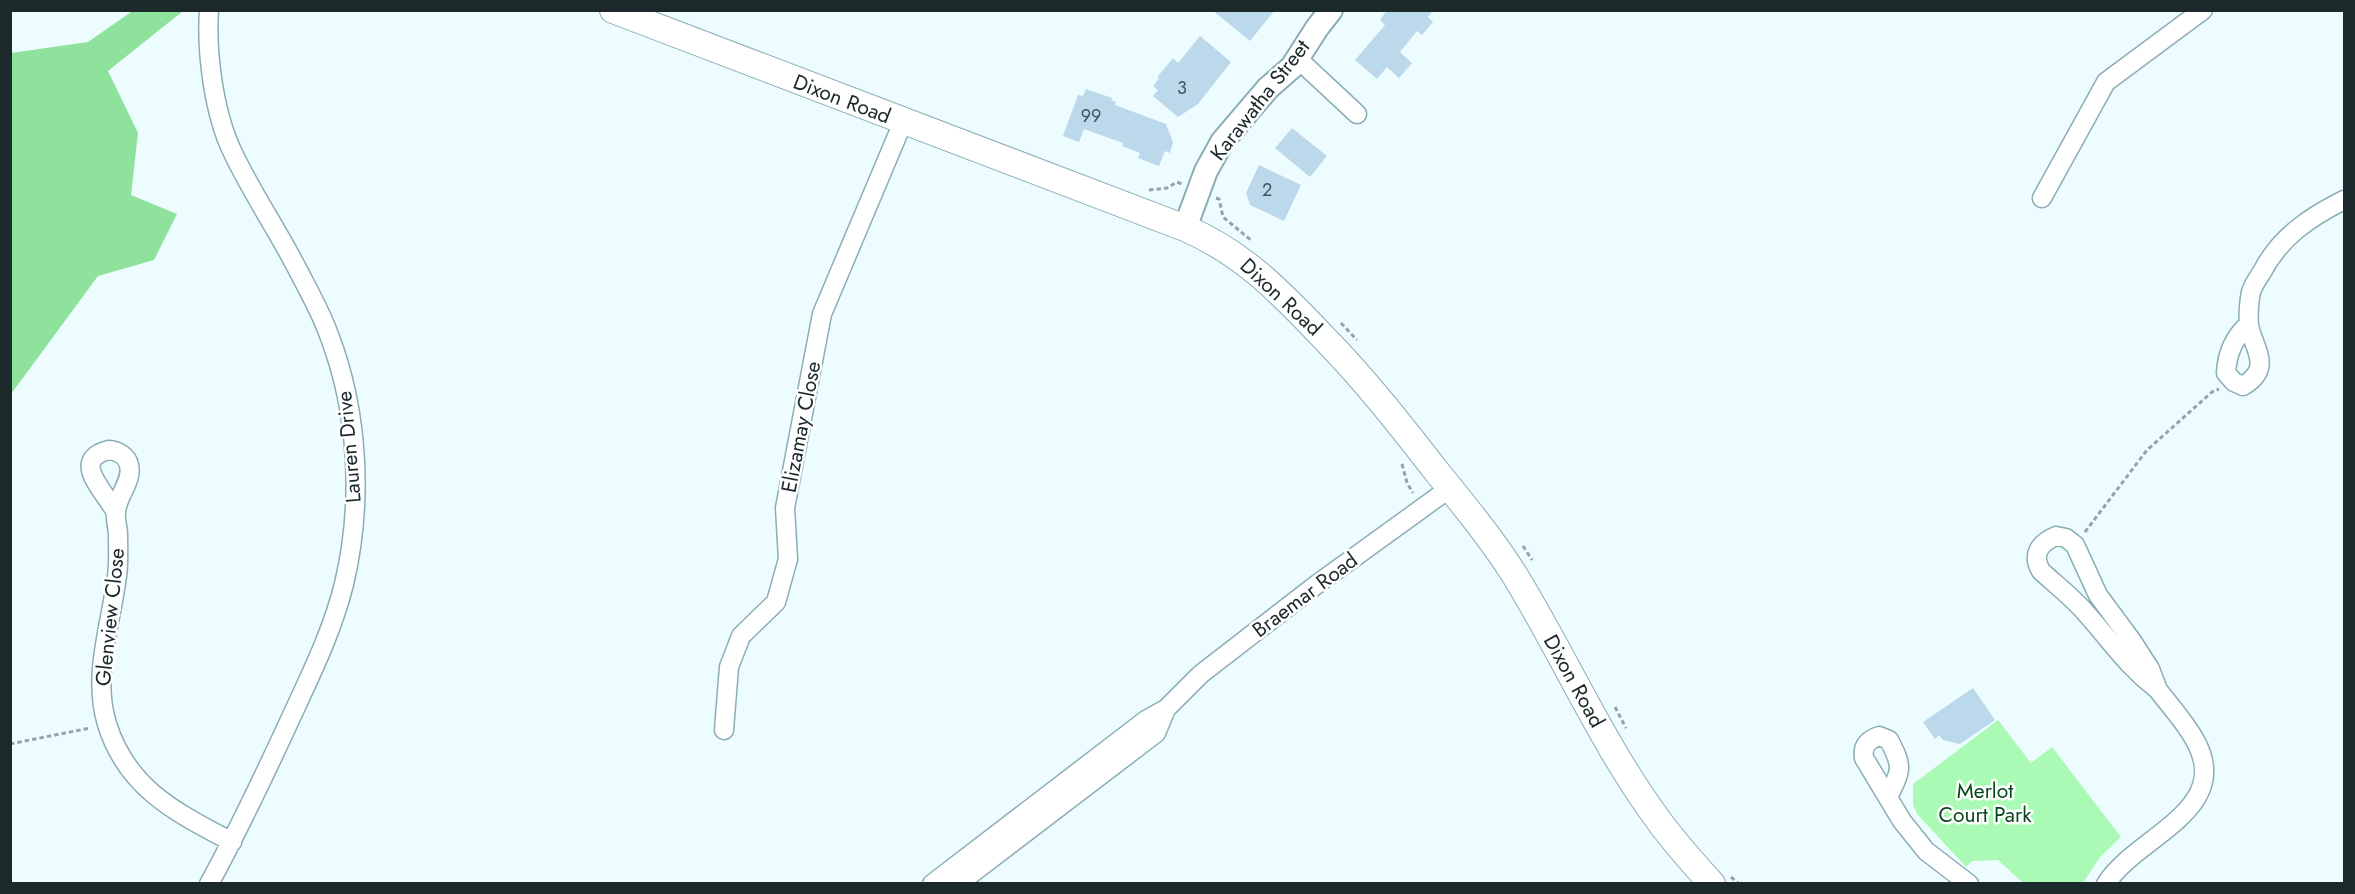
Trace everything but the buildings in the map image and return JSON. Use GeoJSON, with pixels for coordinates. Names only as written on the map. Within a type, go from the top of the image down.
{"type":"FeatureCollection","features":[{"type":"Feature","properties":{"kind":"main road","name":"Dixon Road"},"geometry":{"type":"LineString","coordinates":[[613,10],[1185,228],[1206,237],[1238,256],[1281,293],[1343,358],[1483,530],[1514,574],[1610,745],[1652,811],[1712,884]]}},
{"type":"Feature","properties":{"kind":"street","name":"Lauren Drive"},"geometry":{"type":"LineString","coordinates":[[209,10],[207,34],[215,97],[231,150],[300,273],[329,334],[347,392],[354,457],[355,521],[344,585],[324,646],[232,842],[209,884]]}},
{"type":"Feature","properties":{"kind":"street","name":"Karawatha Street"},"geometry":{"type":"LineString","coordinates":[[1185,228],[1206,171],[1222,142],[1268,88],[1298,59],[1330,10]]}},
{"type":"Feature","properties":{"kind":"street"},"geometry":{"type":"LineString","coordinates":[[2042,198],[2106,82],[2203,10]]}},
{"type":"Feature","properties":{"kind":"street"},"geometry":{"type":"LineString","coordinates":[[1298,59],[1357,114]]}},
{"type":"Feature","properties":{"kind":"street","name":"Elizamay Close"},"geometry":{"type":"LineString","coordinates":[[724,730],[729,667],[741,636],[776,602],[788,559],[785,508],[822,314],[903,122]]}},
{"type":"Feature","properties":{"kind":"street"},"geometry":{"type":"LineString","coordinates":[[2249,324],[2252,291],[2268,259],[2304,222],[2344,200]]}},
{"type":"Feature","properties":{"kind":"street","name":"Braemar Road"},"geometry":{"type":"LineString","coordinates":[[932,884],[1146,720],[1166,709],[1201,674],[1316,585],[1450,488]]}},
{"type":"Feature","properties":{"kind":"street","name":"Glenview Close"},"geometry":{"type":"LineString","coordinates":[[116,513],[117,574],[101,688],[107,724],[118,750],[149,792],[174,811],[232,842]]}},
{"type":"Feature","properties":{"kind":"street"},"geometry":{"type":"LineString","coordinates":[[2106,884],[2124,862],[2194,804],[2203,782],[2203,761],[2196,741],[2158,690],[2140,676],[2114,649],[2079,605],[2041,571],[2036,555],[2038,547],[2044,541],[2056,536],[2066,538],[2075,545],[2098,595],[2150,669],[2158,690]]}},
{"type":"Feature","properties":{"kind":"street","name":"Braemar Road"},"geometry":{"type":"LineString","coordinates":[[958,884],[1156,733],[1166,709]]}},
{"type":"Feature","properties":{"kind":"street"},"geometry":{"type":"LineString","coordinates":[[1888,797],[1902,821],[1932,858],[1969,884]]}},
{"type":"Feature","properties":{"kind":"path"},"geometry":{"type":"LineString","coordinates":[[2088,529],[2147,450],[2212,392]]}},
{"type":"Feature","properties":{"kind":"path"},"geometry":{"type":"LineString","coordinates":[[1396,456],[1402,463],[1407,483],[1413,493]]}},
{"type":"Feature","properties":{"kind":"path"},"geometry":{"type":"LineString","coordinates":[[10,744],[107,724]]}},
{"type":"Feature","properties":{"kind":"green space"},"geometry":{"type":"Polygon","coordinates":[[[134,10],[183,11],[108,71],[138,133],[131,195],[177,214],[154,260],[98,276],[11,394],[11,53],[88,42],[134,10]]]}},
{"type":"Feature","properties":{"kind":"green space","name":"Merlot Court Park"},"geometry":{"type":"Polygon","coordinates":[[[1998,720],[2031,763],[2052,747],[2121,837],[2100,857],[2083,883],[2023,883],[1998,860],[1972,861],[1966,867],[1917,814],[1913,804],[1913,784],[1998,720]]]}}]}
